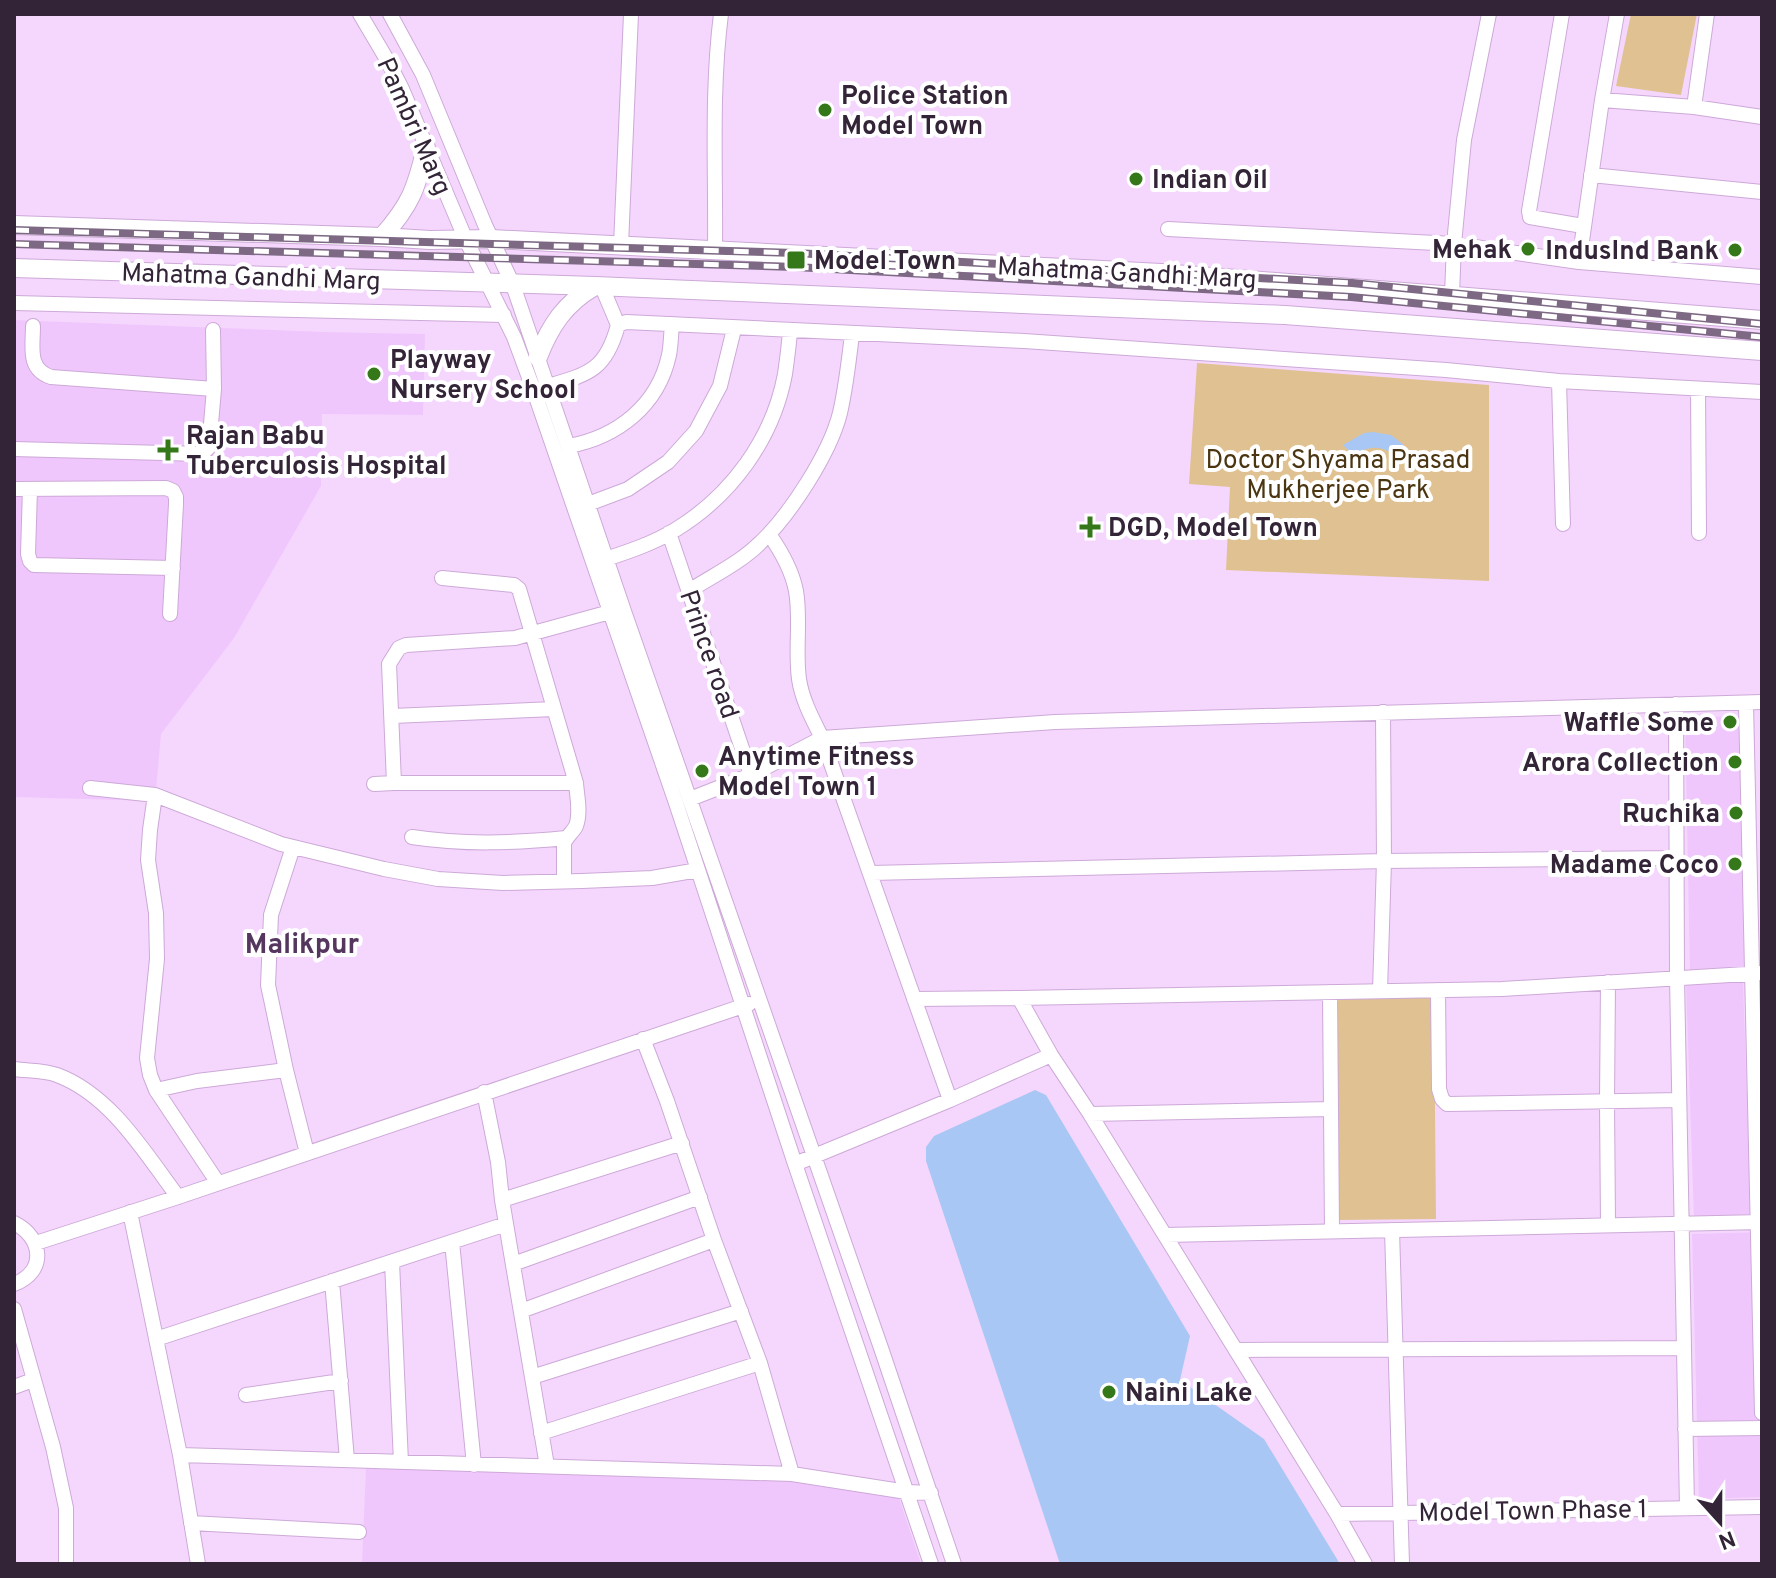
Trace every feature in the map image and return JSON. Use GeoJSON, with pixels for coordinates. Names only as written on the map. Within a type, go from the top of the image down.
{"type":"FeatureCollection","features":[{"type":"Feature","properties":{"kind":"main road"},"geometry":{"type":"LineString","coordinates":[[382,237],[409,203],[426,148]]}},
{"type":"Feature","properties":{"kind":"main road","name":"Mahatma Gandhi Marg"},"geometry":{"type":"LineString","coordinates":[[14,225],[430,240],[492,239],[1161,273],[1762,320]]}},
{"type":"Feature","properties":{"kind":"main road","name":"Mahatma Gandhi Marg"},"geometry":{"type":"LineString","coordinates":[[14,268],[598,286],[1285,315],[1762,351]]}},
{"type":"Feature","properties":{"kind":"main road"},"geometry":{"type":"LineString","coordinates":[[538,357],[559,317],[580,296],[598,286]]}},
{"type":"Feature","properties":{"kind":"street","name":"Pambri Marg"},"geometry":{"type":"LineString","coordinates":[[360,14],[392,69],[466,240],[504,315],[534,391],[931,1564]]}},
{"type":"Feature","properties":{"kind":"street","name":"Pambri Marg"},"geometry":{"type":"LineString","coordinates":[[390,14],[423,75],[513,285],[954,1564]]}},
{"type":"Feature","properties":{"kind":"street"},"geometry":{"type":"LineString","coordinates":[[621,245],[631,14]]}},
{"type":"Feature","properties":{"kind":"street"},"geometry":{"type":"LineString","coordinates":[[715,251],[716,109],[721,14]]}},
{"type":"Feature","properties":{"kind":"street"},"geometry":{"type":"LineString","coordinates":[[1452,295],[1464,140],[1489,14]]}},
{"type":"Feature","properties":{"kind":"street"},"geometry":{"type":"LineString","coordinates":[[1562,14],[1529,211],[1530,217],[1538,220],[1583,226]]}},
{"type":"Feature","properties":{"kind":"street"},"geometry":{"type":"LineString","coordinates":[[1579,262],[1617,14]]}},
{"type":"Feature","properties":{"kind":"street"},"geometry":{"type":"LineString","coordinates":[[1694,107],[1707,14]]}},
{"type":"Feature","properties":{"kind":"street"},"geometry":{"type":"LineString","coordinates":[[1602,100],[1694,107],[1762,117]]}},
{"type":"Feature","properties":{"kind":"street"},"geometry":{"type":"LineString","coordinates":[[1591,175],[1762,192]]}},
{"type":"Feature","properties":{"kind":"street"},"geometry":{"type":"LineString","coordinates":[[1168,229],[1454,244],[1579,262],[1762,277]]}},
{"type":"Feature","properties":{"kind":"street"},"geometry":{"type":"LineString","coordinates":[[548,386],[576,378],[599,365],[608,354],[618,325],[598,286]]}},
{"type":"Feature","properties":{"kind":"street"},"geometry":{"type":"LineString","coordinates":[[14,303],[504,315]]}},
{"type":"Feature","properties":{"kind":"street"},"geometry":{"type":"LineString","coordinates":[[618,325],[626,322],[1024,341],[1446,370],[1559,381],[1762,392]]}},
{"type":"Feature","properties":{"kind":"street"},"geometry":{"type":"LineString","coordinates":[[569,446],[610,434],[648,401],[669,356],[672,324]]}},
{"type":"Feature","properties":{"kind":"street"},"geometry":{"type":"LineString","coordinates":[[33,326],[33,358],[35,367],[42,374],[214,389]]}},
{"type":"Feature","properties":{"kind":"street"},"geometry":{"type":"LineString","coordinates":[[588,504],[628,489],[668,462],[696,431],[720,386],[734,329]]}},
{"type":"Feature","properties":{"kind":"street"},"geometry":{"type":"LineString","coordinates":[[14,449],[202,454],[209,447],[214,389],[213,330]]}},
{"type":"Feature","properties":{"kind":"street"},"geometry":{"type":"LineString","coordinates":[[606,559],[669,533],[706,508],[734,481],[757,449],[774,413],[785,376],[790,331]]}},
{"type":"Feature","properties":{"kind":"street"},"geometry":{"type":"LineString","coordinates":[[689,591],[759,545],[804,485],[828,445],[839,416],[852,334]]}},
{"type":"Feature","properties":{"kind":"street"},"geometry":{"type":"LineString","coordinates":[[1559,381],[1563,524]]}},
{"type":"Feature","properties":{"kind":"street"},"geometry":{"type":"LineString","coordinates":[[1698,389],[1699,533]]}},
{"type":"Feature","properties":{"kind":"street"},"geometry":{"type":"LineString","coordinates":[[14,489],[166,488],[173,491],[176,504],[170,614]]}},
{"type":"Feature","properties":{"kind":"street"},"geometry":{"type":"LineString","coordinates":[[30,489],[28,554],[34,565],[173,568]]}},
{"type":"Feature","properties":{"kind":"street","name":"Prince road"},"geometry":{"type":"LineString","coordinates":[[669,533],[751,775]]}},
{"type":"Feature","properties":{"kind":"street"},"geometry":{"type":"LineString","coordinates":[[769,534],[782,553],[796,593],[799,682],[871,873],[950,1100]]}},
{"type":"Feature","properties":{"kind":"street"},"geometry":{"type":"LineString","coordinates":[[442,578],[514,585],[521,594],[576,783],[579,813],[577,824],[564,843],[564,881]]}},
{"type":"Feature","properties":{"kind":"street"},"geometry":{"type":"LineString","coordinates":[[394,783],[389,664],[399,648],[515,638],[610,612]]}},
{"type":"Feature","properties":{"kind":"street"},"geometry":{"type":"LineString","coordinates":[[690,799],[751,775],[822,738],[1055,722],[1762,702]]}},
{"type":"Feature","properties":{"kind":"street"},"geometry":{"type":"LineString","coordinates":[[1676,704],[1677,978],[1687,1508]]}},
{"type":"Feature","properties":{"kind":"street"},"geometry":{"type":"LineString","coordinates":[[1746,704],[1756,784],[1762,1413]]}},
{"type":"Feature","properties":{"kind":"street"},"geometry":{"type":"LineString","coordinates":[[392,716],[554,709]]}},
{"type":"Feature","properties":{"kind":"street"},"geometry":{"type":"LineString","coordinates":[[1380,991],[1384,861],[1383,712]]}},
{"type":"Feature","properties":{"kind":"street"},"geometry":{"type":"LineString","coordinates":[[374,784],[576,783]]}},
{"type":"Feature","properties":{"kind":"street"},"geometry":{"type":"LineString","coordinates":[[90,788],[155,795],[293,847],[438,879],[503,883],[652,878],[698,870]]}},
{"type":"Feature","properties":{"kind":"street"},"geometry":{"type":"LineString","coordinates":[[155,795],[148,860],[156,913],[157,959],[147,1058],[156,1090],[218,1183]]}},
{"type":"Feature","properties":{"kind":"street"},"geometry":{"type":"LineString","coordinates":[[412,837],[485,843],[566,838]]}},
{"type":"Feature","properties":{"kind":"street"},"geometry":{"type":"LineString","coordinates":[[293,847],[271,915],[268,985],[307,1153]]}},
{"type":"Feature","properties":{"kind":"street"},"geometry":{"type":"LineString","coordinates":[[871,873],[1384,861],[1676,858]]}},
{"type":"Feature","properties":{"kind":"street"},"geometry":{"type":"LineString","coordinates":[[914,999],[1502,989],[1757,973]]}},
{"type":"Feature","properties":{"kind":"street"},"geometry":{"type":"LineString","coordinates":[[1608,982],[1608,1225]]}},
{"type":"Feature","properties":{"kind":"street"},"geometry":{"type":"LineString","coordinates":[[1438,990],[1439,1089],[1447,1104],[1679,1100]]}},
{"type":"Feature","properties":{"kind":"street"},"geometry":{"type":"LineString","coordinates":[[1330,992],[1332,1231]]}},
{"type":"Feature","properties":{"kind":"street"},"geometry":{"type":"LineString","coordinates":[[36,1243],[742,1007],[760,998]]}},
{"type":"Feature","properties":{"kind":"street"},"geometry":{"type":"LineString","coordinates":[[1019,998],[1051,1055],[1236,1350],[1365,1564]]}},
{"type":"Feature","properties":{"kind":"street"},"geometry":{"type":"LineString","coordinates":[[643,1039],[760,1363],[792,1474]]}},
{"type":"Feature","properties":{"kind":"street"},"geometry":{"type":"LineString","coordinates":[[795,1164],[1051,1055]]}},
{"type":"Feature","properties":{"kind":"street"},"geometry":{"type":"LineString","coordinates":[[14,1069],[56,1074],[84,1089],[135,1138],[178,1197]]}},
{"type":"Feature","properties":{"kind":"street"},"geometry":{"type":"LineString","coordinates":[[156,1090],[197,1081],[286,1070]]}},
{"type":"Feature","properties":{"kind":"street"},"geometry":{"type":"LineString","coordinates":[[484,1092],[547,1466]]}},
{"type":"Feature","properties":{"kind":"street"},"geometry":{"type":"LineString","coordinates":[[1090,1114],[1331,1109]]}},
{"type":"Feature","properties":{"kind":"street"},"geometry":{"type":"LineString","coordinates":[[502,1200],[682,1143]]}},
{"type":"Feature","properties":{"kind":"street"},"geometry":{"type":"LineString","coordinates":[[513,1264],[700,1197]]}},
{"type":"Feature","properties":{"kind":"street"},"geometry":{"type":"LineString","coordinates":[[130,1212],[180,1455],[198,1564]]}},
{"type":"Feature","properties":{"kind":"street"},"geometry":{"type":"LineString","coordinates":[[1165,1235],[1760,1222]]}},
{"type":"Feature","properties":{"kind":"street"},"geometry":{"type":"LineString","coordinates":[[14,1223],[28,1230],[36,1243],[37,1257],[32,1271],[14,1284]]}},
{"type":"Feature","properties":{"kind":"street"},"geometry":{"type":"LineString","coordinates":[[156,1339],[506,1224]]}},
{"type":"Feature","properties":{"kind":"street"},"geometry":{"type":"LineString","coordinates":[[1392,1230],[1402,1564]]}},
{"type":"Feature","properties":{"kind":"street"},"geometry":{"type":"LineString","coordinates":[[521,1311],[714,1240]]}},
{"type":"Feature","properties":{"kind":"street"},"geometry":{"type":"LineString","coordinates":[[452,1242],[474,1465]]}},
{"type":"Feature","properties":{"kind":"street"},"geometry":{"type":"LineString","coordinates":[[392,1262],[401,1462]]}},
{"type":"Feature","properties":{"kind":"street"},"geometry":{"type":"LineString","coordinates":[[332,1281],[347,1460]]}},
{"type":"Feature","properties":{"kind":"street"},"geometry":{"type":"LineString","coordinates":[[14,1309],[53,1447],[66,1508],[66,1564]]}},
{"type":"Feature","properties":{"kind":"street"},"geometry":{"type":"LineString","coordinates":[[532,1377],[741,1311]]}},
{"type":"Feature","properties":{"kind":"street"},"geometry":{"type":"LineString","coordinates":[[1236,1350],[1683,1348]]}},
{"type":"Feature","properties":{"kind":"street"},"geometry":{"type":"LineString","coordinates":[[541,1433],[760,1363]]}},
{"type":"Feature","properties":{"kind":"street"},"geometry":{"type":"LineString","coordinates":[[14,1387],[33,1380]]}},
{"type":"Feature","properties":{"kind":"street"},"geometry":{"type":"LineString","coordinates":[[246,1395],[341,1381]]}},
{"type":"Feature","properties":{"kind":"street"},"geometry":{"type":"LineString","coordinates":[[1685,1429],[1762,1428]]}},
{"type":"Feature","properties":{"kind":"street"},"geometry":{"type":"LineString","coordinates":[[180,1455],[792,1474],[931,1493]]}},
{"type":"Feature","properties":{"kind":"street","name":"Model Town Phase 1"},"geometry":{"type":"LineString","coordinates":[[1337,1514],[1762,1507]]}},
{"type":"Feature","properties":{"kind":"street"},"geometry":{"type":"LineString","coordinates":[[191,1523],[359,1532]]}},
{"type":"Feature","properties":{"kind":"shaded area","name":"Rajan Babu Tuberculosis Hospital"},"geometry":{"type":"Polygon","coordinates":[[[14,320],[425,334],[423,415],[322,414],[321,486],[234,638],[161,734],[155,801],[14,797],[14,320]]]}},
{"type":"Feature","properties":{"kind":"shaded area"},"geometry":{"type":"Polygon","coordinates":[[[1742,716],[1746,971],[1690,973],[1685,718],[1742,716]]]}},
{"type":"Feature","properties":{"kind":"shaded area"},"geometry":{"type":"Polygon","coordinates":[[[1743,981],[1751,1217],[1694,1219],[1686,983],[1743,981]]]}},
{"type":"Feature","properties":{"kind":"shaded area"},"geometry":{"type":"Polygon","coordinates":[[[1761,1232],[1762,1497],[1699,1499],[1692,1234],[1761,1232]]]}},
{"type":"Feature","properties":{"kind":"shaded area"},"geometry":{"type":"Polygon","coordinates":[[[366,1467],[894,1483],[921,1564],[362,1564],[366,1467]]]}},
{"type":"Feature","properties":{"kind":"green space"},"geometry":{"type":"Polygon","coordinates":[[[1631,14],[1697,14],[1681,95],[1616,86],[1631,14]]]}},
{"type":"Feature","properties":{"kind":"green space","name":"Doctor Shyama Prasad Mukherjee Park"},"geometry":{"type":"Polygon","coordinates":[[[1197,363],[1489,385],[1489,581],[1226,570],[1230,487],[1189,484],[1197,363]]]}},
{"type":"Feature","properties":{"kind":"green space"},"geometry":{"type":"Polygon","coordinates":[[[1434,997],[1436,1219],[1338,1220],[1336,998],[1434,997]]]}},
{"type":"Feature","properties":{"kind":"water"},"geometry":{"type":"Polygon","coordinates":[[[1364,433],[1391,435],[1404,445],[1393,454],[1373,448],[1354,456],[1343,445],[1364,433]]]}},
{"type":"Feature","properties":{"kind":"water","name":"Naini Lake"},"geometry":{"type":"Polygon","coordinates":[[[1035,1090],[1046,1095],[1190,1336],[1180,1380],[1264,1439],[1340,1564],[1060,1564],[926,1161],[926,1147],[934,1136],[1035,1090]]]}},
{"type":"Feature","properties":{"kind":"railway"},"geometry":{"type":"LineString","coordinates":[[14,230],[795,253],[1352,283],[1762,324]]}},
{"type":"Feature","properties":{"kind":"railway"},"geometry":{"type":"LineString","coordinates":[[14,244],[795,267],[1351,297],[1762,337]]}},
{"type":"Feature","properties":{"kind":"place","name":"Police Station Model Town"},"geometry":{"type":"Point","coordinates":[825,110]}},
{"type":"Feature","properties":{"kind":"place","name":"Indian Oil"},"geometry":{"type":"Point","coordinates":[1136,179]}},
{"type":"Feature","properties":{"kind":"place","name":"Mehak"},"geometry":{"type":"Point","coordinates":[1528,249]}},
{"type":"Feature","properties":{"kind":"place","name":"IndusInd Bank"},"geometry":{"type":"Point","coordinates":[1735,250]}},
{"type":"Feature","properties":{"kind":"place","name":"Model Town"},"geometry":{"type":"Point","coordinates":[796,260]}},
{"type":"Feature","properties":{"kind":"place","name":"Playway Nursery School"},"geometry":{"type":"Point","coordinates":[374,374]}},
{"type":"Feature","properties":{"kind":"place","name":"Rajan Babu Tuberculosis Hospital"},"geometry":{"type":"Point","coordinates":[168,450]}},
{"type":"Feature","properties":{"kind":"place","name":"DGD, Model Town"},"geometry":{"type":"Point","coordinates":[1090,527]}},
{"type":"Feature","properties":{"kind":"place","name":"Waffle Some"},"geometry":{"type":"Point","coordinates":[1730,722]}},
{"type":"Feature","properties":{"kind":"place","name":"Arora Collection"},"geometry":{"type":"Point","coordinates":[1735,762]}},
{"type":"Feature","properties":{"kind":"place","name":"Anytime Fitness Model Town 1"},"geometry":{"type":"Point","coordinates":[702,771]}},
{"type":"Feature","properties":{"kind":"place","name":"Ruchika"},"geometry":{"type":"Point","coordinates":[1736,813]}},
{"type":"Feature","properties":{"kind":"place","name":"Madame Coco"},"geometry":{"type":"Point","coordinates":[1735,864]}},
{"type":"Feature","properties":{"kind":"place","name":"Naini Lake"},"geometry":{"type":"Point","coordinates":[1109,1392]}},
{"type":"Feature","properties":{"kind":"district","name":"Malikpur"},"geometry":{"type":"Point","coordinates":[302,943]}}]}
